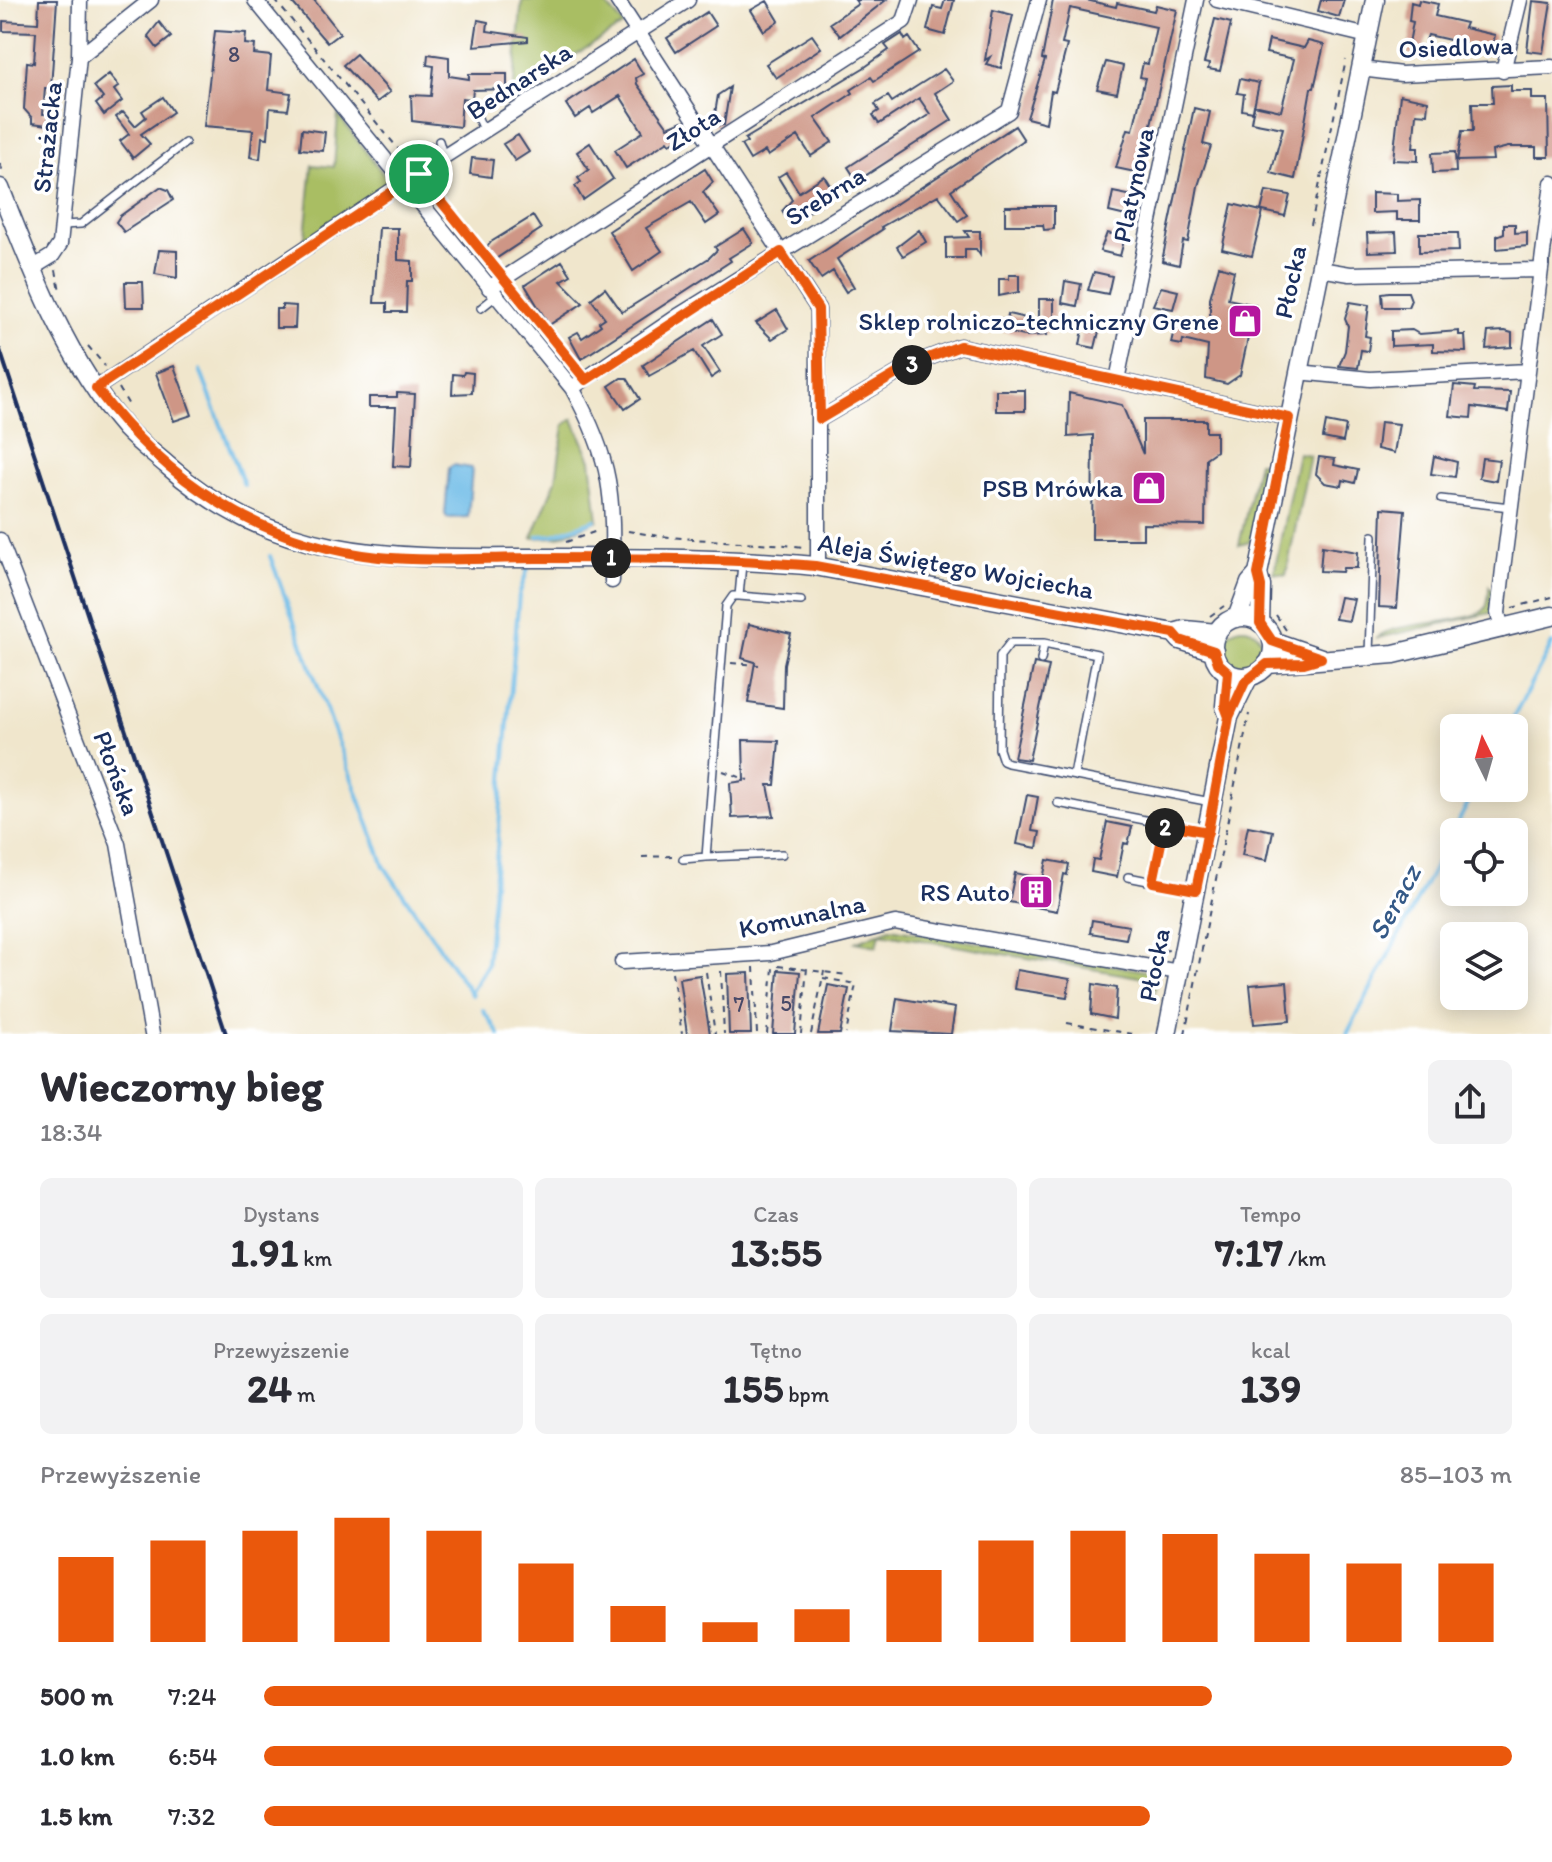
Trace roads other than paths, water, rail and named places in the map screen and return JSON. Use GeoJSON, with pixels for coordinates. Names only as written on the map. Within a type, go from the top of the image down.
{"type":"FeatureCollection","features":[{"type":"Feature","properties":{"kind":"street","name":"Strażacka"},"geometry":{"type":"LineString","coordinates":[[34,267],[55,253],[62,225],[79,57],[80,0]]}},
{"type":"Feature","properties":{"kind":"street"},"geometry":{"type":"LineString","coordinates":[[79,57],[151,0]]}},
{"type":"Feature","properties":{"kind":"street"},"geometry":{"type":"LineString","coordinates":[[255,0],[413,178],[492,292],[572,388],[593,426],[608,469],[612,581]]}},
{"type":"Feature","properties":{"kind":"street"},"geometry":{"type":"LineString","coordinates":[[617,0],[818,309],[818,567]]}},
{"type":"Feature","properties":{"kind":"street","name":"Bednarska"},"geometry":{"type":"LineString","coordinates":[[96,388],[688,0]]}},
{"type":"Feature","properties":{"kind":"street","name":"Złota"},"geometry":{"type":"LineString","coordinates":[[492,292],[503,278],[904,21],[911,0]]}},
{"type":"Feature","properties":{"kind":"street","name":"Srebrna"},"geometry":{"type":"LineString","coordinates":[[572,388],[781,252],[1009,111],[1039,0]]}},
{"type":"Feature","properties":{"kind":"street","name":"Platynowa"},"geometry":{"type":"LineString","coordinates":[[1117,380],[1196,0]]}},
{"type":"Feature","properties":{"kind":"street"},"geometry":{"type":"LineString","coordinates":[[1217,0],[1368,36]]}},
{"type":"Feature","properties":{"kind":"street","name":"Płocka"},"geometry":{"type":"LineString","coordinates":[[1260,623],[1261,586],[1258,574],[1375,0]]}},
{"type":"Feature","properties":{"kind":"street"},"geometry":{"type":"LineString","coordinates":[[1503,71],[1520,0]]}},
{"type":"Feature","properties":{"kind":"street","name":"Osiedlowa"},"geometry":{"type":"LineString","coordinates":[[1361,69],[1389,74],[1552,67]]}},
{"type":"Feature","properties":{"kind":"street"},"geometry":{"type":"LineString","coordinates":[[1500,622],[1510,507],[1552,183]]}},
{"type":"Feature","properties":{"kind":"street","name":"Aleja Świętego Wojciecha"},"geometry":{"type":"LineString","coordinates":[[0,188],[73,352],[127,430],[195,490],[255,524],[310,544],[409,559],[742,560],[818,567],[1174,633],[1185,630],[1212,634]]}},
{"type":"Feature","properties":{"kind":"street"},"geometry":{"type":"LineString","coordinates":[[1320,269],[1350,274],[1539,270]]}},
{"type":"Feature","properties":{"kind":"street"},"geometry":{"type":"LineString","coordinates":[[820,419],[915,363],[960,346],[1289,418]]}},
{"type":"Feature","properties":{"kind":"street"},"geometry":{"type":"LineString","coordinates":[[1298,372],[1370,379],[1528,371]]}},
{"type":"Feature","properties":{"kind":"street","name":"Płońska"},"geometry":{"type":"LineString","coordinates":[[0,540],[118,844],[152,1034]]}},
{"type":"Feature","properties":{"kind":"street","name":"Płocka"},"geometry":{"type":"LineString","coordinates":[[1232,611],[1258,574]]}},
{"type":"Feature","properties":{"kind":"street"},"geometry":{"type":"LineString","coordinates":[[1321,658],[1272,641],[1260,623],[1232,611],[1225,623],[1212,634],[1218,663],[1228,672],[1249,676],[1267,664],[1369,657],[1438,647],[1500,622],[1552,616]]}},
{"type":"Feature","properties":{"kind":"street"},"geometry":{"type":"LineString","coordinates":[[1267,664],[1272,641]]}},
{"type":"Feature","properties":{"kind":"street","name":"Płocka"},"geometry":{"type":"LineString","coordinates":[[1228,672],[1225,706],[1229,717]]}},
{"type":"Feature","properties":{"kind":"street","name":"Płocka"},"geometry":{"type":"LineString","coordinates":[[1167,1034],[1229,717],[1249,676]]}},
{"type":"Feature","properties":{"kind":"street","name":"Komunalna"},"geometry":{"type":"LineString","coordinates":[[622,962],[771,953],[895,923],[1179,972]]}},
{"type":"Feature","properties":{"kind":"lane"},"geometry":{"type":"LineString","coordinates":[[477,116],[484,132]]}},
{"type":"Feature","properties":{"kind":"lane"},"geometry":{"type":"LineString","coordinates":[[438,161],[439,141]]}},
{"type":"Feature","properties":{"kind":"lane"},"geometry":{"type":"LineString","coordinates":[[62,225],[81,224],[185,143]]}},
{"type":"Feature","properties":{"kind":"lane"},"geometry":{"type":"LineString","coordinates":[[430,146],[438,161]]}},
{"type":"Feature","properties":{"kind":"lane"},"geometry":{"type":"LineString","coordinates":[[481,308],[492,292]]}},
{"type":"Feature","properties":{"kind":"lane"},"geometry":{"type":"LineString","coordinates":[[1441,499],[1510,507]]}},
{"type":"Feature","properties":{"kind":"lane"},"geometry":{"type":"LineString","coordinates":[[1369,657],[1373,536]]}},
{"type":"Feature","properties":{"kind":"lane"},"geometry":{"type":"LineString","coordinates":[[739,596],[742,560]]}},
{"type":"Feature","properties":{"kind":"lane"},"geometry":{"type":"LineString","coordinates":[[706,857],[726,606],[733,596],[801,601]]}},
{"type":"Feature","properties":{"kind":"lane"},"geometry":{"type":"LineString","coordinates":[[1074,775],[1097,654],[1044,643],[1010,643],[1000,656],[1000,756],[1008,763],[1214,803]]}},
{"type":"Feature","properties":{"kind":"lane"},"geometry":{"type":"LineString","coordinates":[[1041,660],[1044,643]]}},
{"type":"Feature","properties":{"kind":"lane"},"geometry":{"type":"LineString","coordinates":[[1058,803],[1208,832]]}},
{"type":"Feature","properties":{"kind":"lane"},"geometry":{"type":"LineString","coordinates":[[1153,882],[1165,824]]}},
{"type":"Feature","properties":{"kind":"lane"},"geometry":{"type":"LineString","coordinates":[[683,859],[782,854]]}},
{"type":"Feature","properties":{"kind":"lane"},"geometry":{"type":"LineString","coordinates":[[1128,877],[1196,890]]}},
{"type":"Feature","properties":{"kind":"water"},"geometry":{"type":"Polygon","coordinates":[[[453,465],[472,468],[468,517],[447,518],[445,514],[449,468],[453,465]]]}},
{"type":"Feature","properties":{"kind":"waterway"},"geometry":{"type":"LineString","coordinates":[[200,370],[244,485]]}},
{"type":"Feature","properties":{"kind":"waterway"},"geometry":{"type":"LineString","coordinates":[[538,536],[553,535],[595,520]]}},
{"type":"Feature","properties":{"kind":"waterway"},"geometry":{"type":"LineString","coordinates":[[270,556],[384,866],[472,995]]}},
{"type":"Feature","properties":{"kind":"waterway"},"geometry":{"type":"LineString","coordinates":[[470,993],[487,965],[519,595],[528,568]]}},
{"type":"Feature","properties":{"kind":"waterway","name":"Seracz"},"geometry":{"type":"LineString","coordinates":[[1515,714],[1552,644]]}},
{"type":"Feature","properties":{"kind":"waterway","name":"Seracz"},"geometry":{"type":"LineString","coordinates":[[1347,1034],[1469,802]]}},
{"type":"Feature","properties":{"kind":"waterway"},"geometry":{"type":"LineString","coordinates":[[483,1010],[499,1034]]}},
{"type":"Feature","properties":{"kind":"railway"},"geometry":{"type":"LineString","coordinates":[[0,350],[226,1034]]}},
{"type":"Feature","properties":{"kind":"place","name":"Sklep rolniczo-techniczny Grene"},"geometry":{"type":"Point","coordinates":[1245,321]}},
{"type":"Feature","properties":{"kind":"place","name":"PSB Mrówka"},"geometry":{"type":"Point","coordinates":[1149,488]}},
{"type":"Feature","properties":{"kind":"place","name":"RS Auto"},"geometry":{"type":"Point","coordinates":[1036,892]}}]}
